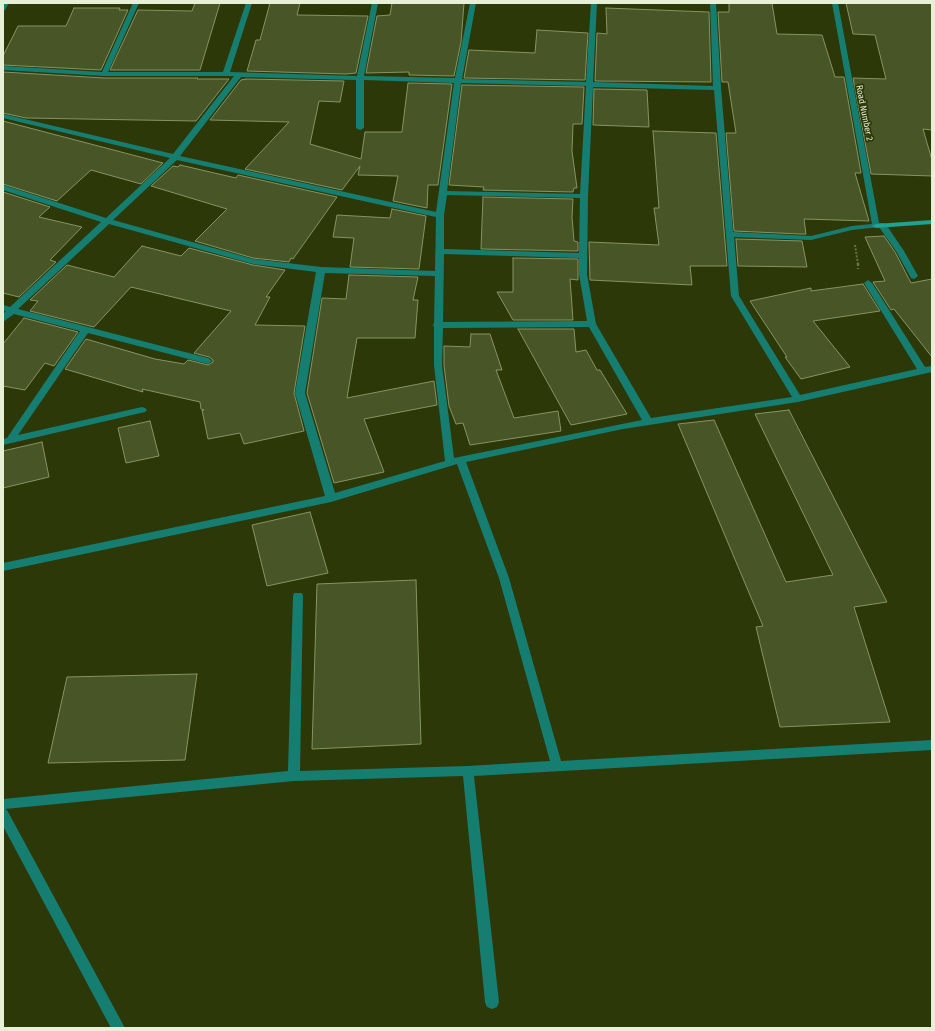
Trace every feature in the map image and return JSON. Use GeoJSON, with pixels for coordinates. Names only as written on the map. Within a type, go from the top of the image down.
{"type":"FeatureCollection","features":[{"type":"Feature","properties":{"kind":"street"},"geometry":{"type":"LineString","coordinates":[[3,8],[6,3]]}},
{"type":"Feature","properties":{"kind":"street"},"geometry":{"type":"LineString","coordinates":[[104,74],[136,3]]}},
{"type":"Feature","properties":{"kind":"street"},"geometry":{"type":"LineString","coordinates":[[226,74],[249,3]]}},
{"type":"Feature","properties":{"kind":"street"},"geometry":{"type":"LineString","coordinates":[[360,128],[360,78],[375,3]]}},
{"type":"Feature","properties":{"kind":"street"},"geometry":{"type":"LineString","coordinates":[[473,3],[458,81],[442,193],[438,274],[438,365],[455,461],[504,578],[557,767]]}},
{"type":"Feature","properties":{"kind":"street"},"geometry":{"type":"LineString","coordinates":[[594,3],[584,196],[584,274],[592,324],[648,422]]}},
{"type":"Feature","properties":{"kind":"street"},"geometry":{"type":"LineString","coordinates":[[713,3],[717,88],[735,296],[798,399]]}},
{"type":"Feature","properties":{"kind":"street","name":"Road Number 2"},"geometry":{"type":"LineString","coordinates":[[835,3],[879,225]]}},
{"type":"Feature","properties":{"kind":"street"},"geometry":{"type":"LineString","coordinates":[[3,68],[104,74],[226,74],[717,88]]}},
{"type":"Feature","properties":{"kind":"street"},"geometry":{"type":"LineString","coordinates":[[3,318],[175,157],[238,75]]}},
{"type":"Feature","properties":{"kind":"street"},"geometry":{"type":"LineString","coordinates":[[3,116],[175,157],[440,215]]}},
{"type":"Feature","properties":{"kind":"street"},"geometry":{"type":"LineString","coordinates":[[3,187],[107,221],[253,261],[321,270],[438,274]]}},
{"type":"Feature","properties":{"kind":"street"},"geometry":{"type":"LineString","coordinates":[[442,193],[584,196]]}},
{"type":"Feature","properties":{"kind":"street"},"geometry":{"type":"LineString","coordinates":[[729,234],[811,238],[852,228],[932,222]]}},
{"type":"Feature","properties":{"kind":"street"},"geometry":{"type":"LineString","coordinates":[[879,225],[900,251],[914,276]]}},
{"type":"Feature","properties":{"kind":"street"},"geometry":{"type":"LineString","coordinates":[[439,251],[584,256]]}},
{"type":"Feature","properties":{"kind":"street"},"geometry":{"type":"LineString","coordinates":[[321,270],[300,393],[331,498]]}},
{"type":"Feature","properties":{"kind":"street"},"geometry":{"type":"LineString","coordinates":[[3,567],[331,498],[455,461],[648,422],[798,399],[927,370],[868,283]]}},
{"type":"Feature","properties":{"kind":"street"},"geometry":{"type":"LineString","coordinates":[[3,308],[208,361]]}},
{"type":"Feature","properties":{"kind":"street"},"geometry":{"type":"LineString","coordinates":[[437,325],[592,324]]}},
{"type":"Feature","properties":{"kind":"street"},"geometry":{"type":"LineString","coordinates":[[6,441],[86,329]]}},
{"type":"Feature","properties":{"kind":"street"},"geometry":{"type":"LineString","coordinates":[[6,441],[142,410]]}},
{"type":"Feature","properties":{"kind":"street"},"geometry":{"type":"LineString","coordinates":[[294,776],[298,596]]}},
{"type":"Feature","properties":{"kind":"street"},"geometry":{"type":"LineString","coordinates":[[3,804],[294,776],[557,767],[932,745]]}},
{"type":"Feature","properties":{"kind":"street"},"geometry":{"type":"LineString","coordinates":[[468,771],[492,1002]]}},
{"type":"Feature","properties":{"kind":"street"},"geometry":{"type":"LineString","coordinates":[[3,814],[118,1028]]}},
{"type":"Feature","properties":{"kind":"path"},"geometry":{"type":"LineString","coordinates":[[852,228],[856,235],[853,242],[857,251],[857,263],[860,274],[868,283]]}},
{"type":"Feature","properties":{"kind":"building"},"geometry":{"type":"Polygon","coordinates":[[[195,3],[220,3],[200,70],[110,70],[138,10],[192,11],[195,3]]]}},
{"type":"Feature","properties":{"kind":"building"},"geometry":{"type":"Polygon","coordinates":[[[270,3],[300,3],[297,15],[368,16],[356,73],[247,71],[256,40],[260,40],[270,3]]]}},
{"type":"Feature","properties":{"kind":"building"},"geometry":{"type":"Polygon","coordinates":[[[392,3],[464,3],[461,42],[454,76],[409,75],[409,72],[366,73],[377,16],[390,15],[392,3]]]}},
{"type":"Feature","properties":{"kind":"building"},"geometry":{"type":"Polygon","coordinates":[[[729,3],[772,3],[777,34],[822,35],[835,77],[844,77],[861,173],[855,173],[869,221],[804,219],[806,234],[734,231],[726,133],[736,133],[728,82],[722,82],[718,12],[729,12],[729,3]]]}},
{"type":"Feature","properties":{"kind":"building"},"geometry":{"type":"Polygon","coordinates":[[[846,3],[932,3],[932,130],[923,129],[932,160],[932,176],[871,174],[853,78],[886,79],[875,35],[853,34],[846,3]]]}},
{"type":"Feature","properties":{"kind":"building"},"geometry":{"type":"Polygon","coordinates":[[[74,8],[120,8],[119,10],[128,10],[101,70],[3,65],[3,56],[18,26],[66,26],[74,8]]]}},
{"type":"Feature","properties":{"kind":"building"},"geometry":{"type":"Polygon","coordinates":[[[606,8],[709,12],[711,82],[595,81],[597,33],[607,34],[606,8]]]}},
{"type":"Feature","properties":{"kind":"building"},"geometry":{"type":"Polygon","coordinates":[[[537,30],[588,33],[585,80],[464,78],[469,50],[535,53],[537,30]]]}},
{"type":"Feature","properties":{"kind":"building"},"geometry":{"type":"Polygon","coordinates":[[[3,72],[104,78],[229,79],[196,121],[26,118],[3,113],[3,72]]]}},
{"type":"Feature","properties":{"kind":"building"},"geometry":{"type":"Polygon","coordinates":[[[241,80],[344,81],[340,102],[319,101],[310,144],[361,159],[365,132],[402,132],[408,83],[452,84],[438,185],[428,185],[427,208],[393,201],[398,176],[358,175],[360,166],[342,190],[245,169],[289,122],[210,120],[241,80]]]}},
{"type":"Feature","properties":{"kind":"building"},"geometry":{"type":"Polygon","coordinates":[[[462,85],[584,87],[582,124],[573,124],[572,151],[577,188],[574,188],[573,192],[483,190],[484,187],[449,185],[462,85]]]}},
{"type":"Feature","properties":{"kind":"building"},"geometry":{"type":"Polygon","coordinates":[[[594,89],[647,90],[649,127],[593,125],[594,89]]]}},
{"type":"Feature","properties":{"kind":"building"},"geometry":{"type":"Polygon","coordinates":[[[3,121],[163,163],[141,184],[91,170],[57,201],[3,184],[3,121]]]}},
{"type":"Feature","properties":{"kind":"building"},"geometry":{"type":"Polygon","coordinates":[[[653,131],[716,133],[727,266],[690,266],[692,285],[590,280],[589,242],[659,245],[654,208],[659,208],[653,131]]]}},
{"type":"Feature","properties":{"kind":"building"},"geometry":{"type":"Polygon","coordinates":[[[180,165],[236,178],[238,175],[337,197],[293,259],[291,258],[289,262],[253,258],[195,241],[227,209],[151,186],[173,166],[178,167],[180,165]]]}},
{"type":"Feature","properties":{"kind":"building"},"geometry":{"type":"Polygon","coordinates":[[[3,192],[50,207],[39,217],[82,227],[50,260],[56,262],[19,297],[3,293],[3,192]]]}},
{"type":"Feature","properties":{"kind":"building"},"geometry":{"type":"Polygon","coordinates":[[[483,197],[573,199],[572,217],[574,241],[578,242],[578,251],[481,249],[483,197]]]}},
{"type":"Feature","properties":{"kind":"building"},"geometry":{"type":"Polygon","coordinates":[[[392,209],[426,216],[419,269],[350,267],[354,238],[333,237],[337,215],[390,218],[392,209]]]}},
{"type":"Feature","properties":{"kind":"building"},"geometry":{"type":"Polygon","coordinates":[[[884,236],[895,252],[911,283],[932,279],[932,357],[894,309],[891,310],[873,282],[885,281],[865,237],[884,236]]]}},
{"type":"Feature","properties":{"kind":"building"},"geometry":{"type":"Polygon","coordinates":[[[736,239],[802,241],[807,267],[738,266],[736,239]]]}},
{"type":"Feature","properties":{"kind":"building"},"geometry":{"type":"Polygon","coordinates":[[[142,246],[181,256],[189,248],[253,265],[285,270],[266,297],[270,297],[255,325],[305,326],[294,393],[304,431],[244,444],[240,433],[208,439],[202,410],[204,410],[201,409],[200,402],[142,389],[143,392],[65,369],[86,339],[155,359],[184,364],[188,360],[208,365],[213,362],[213,360],[209,357],[194,353],[231,311],[131,287],[94,327],[30,311],[38,301],[30,300],[67,265],[114,277],[142,246]]]}},
{"type":"Feature","properties":{"kind":"building"},"geometry":{"type":"Polygon","coordinates":[[[513,258],[578,259],[578,280],[570,279],[573,320],[513,320],[497,292],[513,292],[513,258]]]}},
{"type":"Feature","properties":{"kind":"building"},"geometry":{"type":"Polygon","coordinates":[[[349,275],[418,277],[413,300],[418,300],[415,338],[357,338],[347,398],[434,381],[437,405],[364,419],[384,472],[334,483],[307,393],[322,298],[346,299],[349,275]]]}},
{"type":"Feature","properties":{"kind":"building"},"geometry":{"type":"Polygon","coordinates":[[[863,284],[880,311],[813,321],[850,367],[801,379],[785,357],[787,357],[750,301],[811,288],[811,291],[863,284]]]}},
{"type":"Feature","properties":{"kind":"building"},"geometry":{"type":"Polygon","coordinates":[[[24,318],[78,332],[54,366],[45,363],[25,390],[3,386],[3,344],[24,318]]]}},
{"type":"Feature","properties":{"kind":"building"},"geometry":{"type":"Polygon","coordinates":[[[518,329],[574,329],[576,352],[586,350],[597,370],[600,370],[627,414],[571,425],[518,329]]]}},
{"type":"Feature","properties":{"kind":"building"},"geometry":{"type":"Polygon","coordinates":[[[471,334],[490,334],[502,370],[496,370],[514,418],[558,411],[561,431],[470,445],[463,423],[456,424],[449,406],[444,365],[444,346],[470,347],[471,334]]]}},
{"type":"Feature","properties":{"kind":"building"},"geometry":{"type":"Polygon","coordinates":[[[789,410],[887,602],[854,607],[890,722],[780,727],[756,627],[763,626],[678,424],[714,420],[786,582],[833,575],[755,414],[789,410]]]}},
{"type":"Feature","properties":{"kind":"building"},"geometry":{"type":"Polygon","coordinates":[[[150,421],[159,456],[126,463],[118,428],[150,421]]]}},
{"type":"Feature","properties":{"kind":"building"},"geometry":{"type":"Polygon","coordinates":[[[42,442],[49,477],[3,488],[3,451],[42,442]]]}},
{"type":"Feature","properties":{"kind":"building"},"geometry":{"type":"Polygon","coordinates":[[[310,512],[328,573],[267,586],[252,525],[310,512]]]}},
{"type":"Feature","properties":{"kind":"building"},"geometry":{"type":"Polygon","coordinates":[[[416,580],[421,744],[312,749],[317,584],[416,580]]]}},
{"type":"Feature","properties":{"kind":"building"},"geometry":{"type":"Polygon","coordinates":[[[197,674],[185,760],[48,763],[67,677],[197,674]]]}}]}
